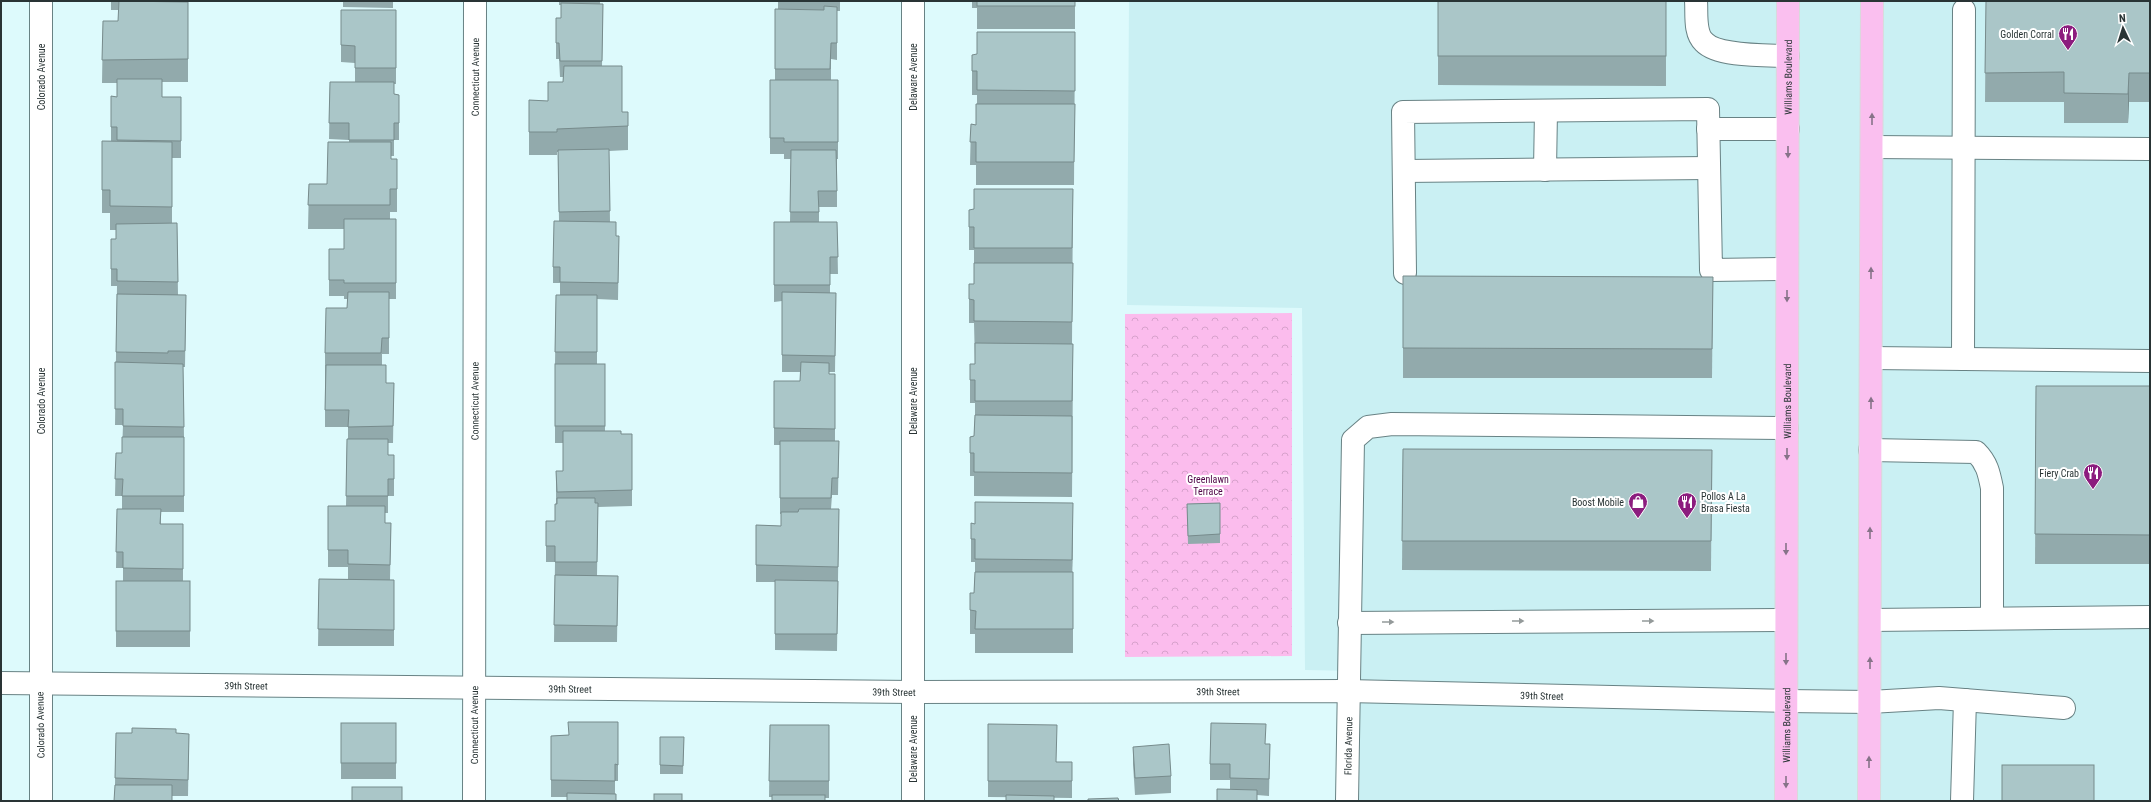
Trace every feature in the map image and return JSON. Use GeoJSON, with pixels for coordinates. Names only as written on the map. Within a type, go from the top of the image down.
{"type":"FeatureCollection","features":[{"type":"Feature","properties":{"kind":"main road","name":"Williams Boulevard"},"geometry":{"type":"LineString","coordinates":[[1786,801],[1788,1]]}},
{"type":"Feature","properties":{"kind":"main road"},"geometry":{"type":"LineString","coordinates":[[1869,801],[1872,1]]}},
{"type":"Feature","properties":{"kind":"street","name":"Colorado Avenue"},"geometry":{"type":"LineString","coordinates":[[41,1],[41,801]]}},
{"type":"Feature","properties":{"kind":"street","name":"Connecticut Avenue"},"geometry":{"type":"LineString","coordinates":[[474,801],[475,1]]}},
{"type":"Feature","properties":{"kind":"street","name":"Delaware Avenue"},"geometry":{"type":"LineString","coordinates":[[913,1],[913,801]]}},
{"type":"Feature","properties":{"kind":"street"},"geometry":{"type":"LineString","coordinates":[[1696,1],[1697,30],[1704,42],[1718,51],[1788,56]]}},
{"type":"Feature","properties":{"kind":"street"},"geometry":{"type":"LineString","coordinates":[[1963,359],[1964,10]]}},
{"type":"Feature","properties":{"kind":"street"},"geometry":{"type":"LineString","coordinates":[[1404,273],[1403,112],[1708,109],[1711,270],[1787,269]]}},
{"type":"Feature","properties":{"kind":"street"},"geometry":{"type":"LineString","coordinates":[[1546,111],[1546,170]]}},
{"type":"Feature","properties":{"kind":"street"},"geometry":{"type":"LineString","coordinates":[[1708,129],[1788,129]]}},
{"type":"Feature","properties":{"kind":"street"},"geometry":{"type":"LineString","coordinates":[[1872,147],[2150,149]]}},
{"type":"Feature","properties":{"kind":"street"},"geometry":{"type":"LineString","coordinates":[[1404,171],[1709,168]]}},
{"type":"Feature","properties":{"kind":"street"},"geometry":{"type":"LineString","coordinates":[[1871,358],[2150,361]]}},
{"type":"Feature","properties":{"kind":"street","name":"Florida Avenue"},"geometry":{"type":"LineString","coordinates":[[1347,801],[1347,691],[1353,440],[1368,426],[1392,424],[1787,428]]}},
{"type":"Feature","properties":{"kind":"street"},"geometry":{"type":"LineString","coordinates":[[1870,450],[1976,452],[1984,460],[1989,471],[1992,488],[1992,618]]}},
{"type":"Feature","properties":{"kind":"street"},"geometry":{"type":"LineString","coordinates":[[1870,620],[2150,617]]}},
{"type":"Feature","properties":{"kind":"street"},"geometry":{"type":"LineString","coordinates":[[1349,623],[1786,620]]}},
{"type":"Feature","properties":{"kind":"street","name":"39th Street"},"geometry":{"type":"LineString","coordinates":[[1,683],[913,692],[1347,691],[1870,702],[1938,698],[2064,708]]}},
{"type":"Feature","properties":{"kind":"street"},"geometry":{"type":"LineString","coordinates":[[1962,801],[1964,700]]}},
{"type":"Feature","properties":{"kind":"shaded area"},"geometry":{"type":"Polygon","coordinates":[[[1129,1],[2150,1],[2150,801],[1359,801],[1360,671],[1305,670],[1302,308],[1127,305],[1129,1]]]}},
{"type":"Feature","properties":{"kind":"green space","name":"Greenlawn Terrace"},"geometry":{"type":"Polygon","coordinates":[[[1292,313],[1292,656],[1125,657],[1125,314],[1292,313]]]}},
{"type":"Feature","properties":{"kind":"building"},"geometry":{"type":"Polygon","coordinates":[[[119,1],[188,2],[188,59],[102,60],[103,21],[118,21],[119,1]]]}},
{"type":"Feature","properties":{"kind":"building"},"geometry":{"type":"Polygon","coordinates":[[[977,1],[1075,1],[1075,6],[977,6],[977,1]]]}},
{"type":"Feature","properties":{"kind":"building"},"geometry":{"type":"Polygon","coordinates":[[[1438,1],[1666,1],[1666,56],[1438,56],[1438,1]]]}},
{"type":"Feature","properties":{"kind":"building","name":"Golden Corral"},"geometry":{"type":"Polygon","coordinates":[[[1986,1],[2150,1],[2150,73],[2129,73],[2128,94],[2064,93],[2064,72],[1985,73],[1986,1]]]}},
{"type":"Feature","properties":{"kind":"building"},"geometry":{"type":"Polygon","coordinates":[[[561,3],[603,4],[602,61],[560,61],[559,43],[556,43],[556,18],[561,18],[561,3]]]}},
{"type":"Feature","properties":{"kind":"building"},"geometry":{"type":"Polygon","coordinates":[[[824,6],[837,7],[837,43],[831,43],[830,69],[775,69],[775,9],[824,10],[824,6]]]}},
{"type":"Feature","properties":{"kind":"building"},"geometry":{"type":"Polygon","coordinates":[[[341,10],[396,10],[396,68],[355,68],[355,46],[341,45],[341,10]]]}},
{"type":"Feature","properties":{"kind":"building"},"geometry":{"type":"Polygon","coordinates":[[[977,32],[1075,32],[1075,91],[977,90],[977,71],[972,71],[972,55],[977,54],[977,32]]]}},
{"type":"Feature","properties":{"kind":"building"},"geometry":{"type":"Polygon","coordinates":[[[564,66],[622,66],[622,112],[628,112],[628,126],[557,129],[557,132],[529,132],[529,100],[548,101],[548,82],[563,82],[564,66]]]}},
{"type":"Feature","properties":{"kind":"building"},"geometry":{"type":"Polygon","coordinates":[[[117,79],[162,79],[162,97],[181,97],[181,141],[117,140],[117,127],[111,127],[111,96],[117,97],[117,79]]]}},
{"type":"Feature","properties":{"kind":"building"},"geometry":{"type":"Polygon","coordinates":[[[770,80],[838,80],[838,142],[784,142],[784,138],[770,138],[770,80]]]}},
{"type":"Feature","properties":{"kind":"building"},"geometry":{"type":"Polygon","coordinates":[[[330,82],[394,82],[394,94],[399,95],[399,123],[394,123],[394,140],[349,140],[349,123],[329,123],[330,82]]]}},
{"type":"Feature","properties":{"kind":"building"},"geometry":{"type":"Polygon","coordinates":[[[976,104],[1075,104],[1074,162],[976,162],[976,142],[970,142],[971,124],[976,125],[976,104]]]}},
{"type":"Feature","properties":{"kind":"building"},"geometry":{"type":"Polygon","coordinates":[[[102,141],[172,142],[172,207],[110,206],[110,190],[102,190],[102,141]]]}},
{"type":"Feature","properties":{"kind":"building"},"geometry":{"type":"Polygon","coordinates":[[[328,142],[391,142],[391,159],[397,159],[397,189],[390,189],[390,205],[308,205],[309,184],[327,184],[328,142]]]}},
{"type":"Feature","properties":{"kind":"building"},"geometry":{"type":"Polygon","coordinates":[[[609,149],[610,211],[559,212],[558,150],[609,149]]]}},
{"type":"Feature","properties":{"kind":"building"},"geometry":{"type":"Polygon","coordinates":[[[791,150],[836,150],[837,191],[818,191],[819,212],[790,212],[791,150]]]}},
{"type":"Feature","properties":{"kind":"building"},"geometry":{"type":"Polygon","coordinates":[[[974,189],[1073,189],[1072,248],[974,248],[974,227],[969,227],[969,210],[974,209],[974,189]]]}},
{"type":"Feature","properties":{"kind":"building"},"geometry":{"type":"Polygon","coordinates":[[[344,219],[396,219],[396,283],[344,283],[344,280],[329,280],[329,249],[344,249],[344,219]]]}},
{"type":"Feature","properties":{"kind":"building"},"geometry":{"type":"Polygon","coordinates":[[[554,221],[616,222],[616,236],[619,236],[618,283],[560,282],[560,267],[553,267],[554,221]]]}},
{"type":"Feature","properties":{"kind":"building"},"geometry":{"type":"Polygon","coordinates":[[[774,222],[837,222],[838,257],[830,257],[830,285],[774,285],[774,222]]]}},
{"type":"Feature","properties":{"kind":"building"},"geometry":{"type":"Polygon","coordinates":[[[177,223],[178,282],[117,281],[117,269],[111,269],[111,239],[116,239],[116,224],[177,223]]]}},
{"type":"Feature","properties":{"kind":"building"},"geometry":{"type":"Polygon","coordinates":[[[974,263],[1073,263],[1072,322],[974,321],[974,300],[969,299],[969,284],[974,284],[974,263]]]}},
{"type":"Feature","properties":{"kind":"building"},"geometry":{"type":"Polygon","coordinates":[[[1403,276],[1713,277],[1712,349],[1403,348],[1403,276]]]}},
{"type":"Feature","properties":{"kind":"building"},"geometry":{"type":"Polygon","coordinates":[[[348,292],[389,292],[389,338],[382,338],[381,353],[325,353],[326,308],[347,308],[348,292]]]}},
{"type":"Feature","properties":{"kind":"building"},"geometry":{"type":"Polygon","coordinates":[[[782,292],[836,293],[835,356],[782,355],[782,292]]]}},
{"type":"Feature","properties":{"kind":"building"},"geometry":{"type":"Polygon","coordinates":[[[117,294],[186,295],[185,351],[168,351],[168,353],[116,352],[117,294]]]}},
{"type":"Feature","properties":{"kind":"building"},"geometry":{"type":"Polygon","coordinates":[[[556,295],[597,295],[597,352],[555,352],[556,295]]]}},
{"type":"Feature","properties":{"kind":"building"},"geometry":{"type":"Polygon","coordinates":[[[975,343],[1073,344],[1072,401],[975,401],[975,380],[970,380],[970,364],[975,364],[975,343]]]}},
{"type":"Feature","properties":{"kind":"building"},"geometry":{"type":"Polygon","coordinates":[[[115,362],[183,364],[184,427],[123,426],[123,409],[115,409],[115,362]]]}},
{"type":"Feature","properties":{"kind":"building"},"geometry":{"type":"Polygon","coordinates":[[[801,362],[829,363],[829,374],[835,374],[835,429],[774,428],[774,381],[800,381],[801,362]]]}},
{"type":"Feature","properties":{"kind":"building"},"geometry":{"type":"Polygon","coordinates":[[[555,364],[605,364],[605,426],[555,426],[555,364]]]}},
{"type":"Feature","properties":{"kind":"building"},"geometry":{"type":"Polygon","coordinates":[[[326,365],[386,365],[386,383],[394,383],[393,426],[348,427],[349,410],[325,410],[326,365]]]}},
{"type":"Feature","properties":{"kind":"building","name":"Fiery Crab"},"geometry":{"type":"Polygon","coordinates":[[[2036,386],[2150,386],[2150,535],[2035,534],[2036,386]]]}},
{"type":"Feature","properties":{"kind":"building"},"geometry":{"type":"Polygon","coordinates":[[[975,415],[1072,416],[1072,473],[974,472],[974,453],[970,453],[970,437],[974,436],[975,415]]]}},
{"type":"Feature","properties":{"kind":"building"},"geometry":{"type":"Polygon","coordinates":[[[563,431],[621,431],[621,434],[632,434],[632,490],[557,492],[556,471],[563,471],[563,431]]]}},
{"type":"Feature","properties":{"kind":"building"},"geometry":{"type":"Polygon","coordinates":[[[122,437],[184,437],[184,496],[122,496],[123,479],[115,479],[116,453],[122,453],[122,437]]]}},
{"type":"Feature","properties":{"kind":"building"},"geometry":{"type":"Polygon","coordinates":[[[347,439],[388,439],[388,455],[394,455],[394,479],[388,479],[388,496],[346,496],[347,439]]]}},
{"type":"Feature","properties":{"kind":"building"},"geometry":{"type":"Polygon","coordinates":[[[780,441],[839,441],[838,478],[832,478],[831,498],[780,498],[780,441]]]}},
{"type":"Feature","properties":{"kind":"building"},"geometry":{"type":"Polygon","coordinates":[[[1403,449],[1712,450],[1711,541],[1402,541],[1403,449]]]}},
{"type":"Feature","properties":{"kind":"building"},"geometry":{"type":"Polygon","coordinates":[[[557,498],[595,498],[595,503],[598,503],[597,562],[555,562],[555,546],[546,546],[546,521],[555,521],[555,504],[557,504],[557,498]]]}},
{"type":"Feature","properties":{"kind":"building"},"geometry":{"type":"Polygon","coordinates":[[[975,502],[1073,503],[1072,560],[975,559],[975,539],[971,539],[971,523],[975,524],[975,502]]]}},
{"type":"Feature","properties":{"kind":"building"},"geometry":{"type":"Polygon","coordinates":[[[1220,503],[1220,534],[1188,536],[1187,504],[1220,503]]]}},
{"type":"Feature","properties":{"kind":"building"},"geometry":{"type":"Polygon","coordinates":[[[328,506],[385,506],[385,523],[391,523],[390,565],[348,564],[348,550],[328,550],[328,506]]]}},
{"type":"Feature","properties":{"kind":"building"},"geometry":{"type":"Polygon","coordinates":[[[117,509],[161,509],[160,524],[183,524],[183,569],[123,568],[123,552],[116,552],[117,509]]]}},
{"type":"Feature","properties":{"kind":"building"},"geometry":{"type":"Polygon","coordinates":[[[799,509],[839,509],[838,567],[756,565],[756,525],[781,526],[781,512],[798,512],[799,509]]]}},
{"type":"Feature","properties":{"kind":"building"},"geometry":{"type":"Polygon","coordinates":[[[975,572],[1073,572],[1073,629],[975,629],[976,611],[970,610],[970,593],[974,593],[975,572]]]}},
{"type":"Feature","properties":{"kind":"building"},"geometry":{"type":"Polygon","coordinates":[[[555,575],[618,576],[617,626],[554,625],[555,575]]]}},
{"type":"Feature","properties":{"kind":"building"},"geometry":{"type":"Polygon","coordinates":[[[319,579],[394,580],[394,630],[318,629],[319,579]]]}},
{"type":"Feature","properties":{"kind":"building"},"geometry":{"type":"Polygon","coordinates":[[[775,580],[838,581],[837,634],[775,634],[775,580]]]}},
{"type":"Feature","properties":{"kind":"building"},"geometry":{"type":"Polygon","coordinates":[[[116,581],[190,581],[190,631],[116,631],[116,581]]]}},
{"type":"Feature","properties":{"kind":"building"},"geometry":{"type":"Polygon","coordinates":[[[568,722],[618,722],[618,765],[615,764],[615,781],[551,780],[551,736],[569,735],[568,722]]]}},
{"type":"Feature","properties":{"kind":"building"},"geometry":{"type":"Polygon","coordinates":[[[341,723],[396,723],[396,763],[341,763],[341,723]]]}},
{"type":"Feature","properties":{"kind":"building"},"geometry":{"type":"Polygon","coordinates":[[[1211,723],[1266,724],[1265,744],[1270,744],[1269,779],[1230,778],[1230,764],[1210,764],[1211,723]]]}},
{"type":"Feature","properties":{"kind":"building"},"geometry":{"type":"Polygon","coordinates":[[[988,724],[1057,725],[1056,762],[1072,762],[1072,781],[988,781],[988,724]]]}},
{"type":"Feature","properties":{"kind":"building"},"geometry":{"type":"Polygon","coordinates":[[[770,725],[829,725],[829,781],[769,781],[770,725]]]}},
{"type":"Feature","properties":{"kind":"building"},"geometry":{"type":"Polygon","coordinates":[[[132,728],[176,729],[176,733],[189,734],[188,780],[115,778],[116,733],[132,733],[132,728]]]}},
{"type":"Feature","properties":{"kind":"building"},"geometry":{"type":"Polygon","coordinates":[[[660,737],[684,737],[683,766],[660,765],[660,737]]]}},
{"type":"Feature","properties":{"kind":"building"},"geometry":{"type":"Polygon","coordinates":[[[1169,744],[1171,776],[1135,778],[1133,747],[1169,744]]]}},
{"type":"Feature","properties":{"kind":"building"},"geometry":{"type":"Polygon","coordinates":[[[2002,765],[2094,765],[2094,801],[2002,801],[2002,765]]]}},
{"type":"Feature","properties":{"kind":"building"},"geometry":{"type":"Polygon","coordinates":[[[115,785],[172,785],[172,801],[114,801],[115,785]]]}},
{"type":"Feature","properties":{"kind":"building"},"geometry":{"type":"Polygon","coordinates":[[[352,787],[402,787],[402,801],[352,801],[352,787]]]}},
{"type":"Feature","properties":{"kind":"building"},"geometry":{"type":"Polygon","coordinates":[[[1217,789],[1257,790],[1257,801],[1217,801],[1217,789]]]}},
{"type":"Feature","properties":{"kind":"building"},"geometry":{"type":"Polygon","coordinates":[[[567,793],[616,794],[616,801],[567,801],[567,793]]]}},
{"type":"Feature","properties":{"kind":"building"},"geometry":{"type":"Polygon","coordinates":[[[654,794],[682,794],[682,801],[654,801],[654,794]]]}},
{"type":"Feature","properties":{"kind":"building"},"geometry":{"type":"Polygon","coordinates":[[[772,795],[825,795],[825,801],[772,801],[772,795]]]}},
{"type":"Feature","properties":{"kind":"building"},"geometry":{"type":"Polygon","coordinates":[[[1006,795],[1054,796],[1054,801],[1006,801],[1006,795]]]}},
{"type":"Feature","properties":{"kind":"building"},"geometry":{"type":"Polygon","coordinates":[[[1118,798],[1119,801],[1088,801],[1088,799],[1118,798]]]}},
{"type":"Feature","properties":{"kind":"place","name":"Golden Corral"},"geometry":{"type":"Point","coordinates":[2068,51]}},
{"type":"Feature","properties":{"kind":"place","name":"Fiery Crab"},"geometry":{"type":"Point","coordinates":[2093,490]}},
{"type":"Feature","properties":{"kind":"place","name":"Boost Mobile"},"geometry":{"type":"Point","coordinates":[1638,519]}},
{"type":"Feature","properties":{"kind":"place","name":"Pollos A La Brasa Fiesta"},"geometry":{"type":"Point","coordinates":[1687,519]}}]}
